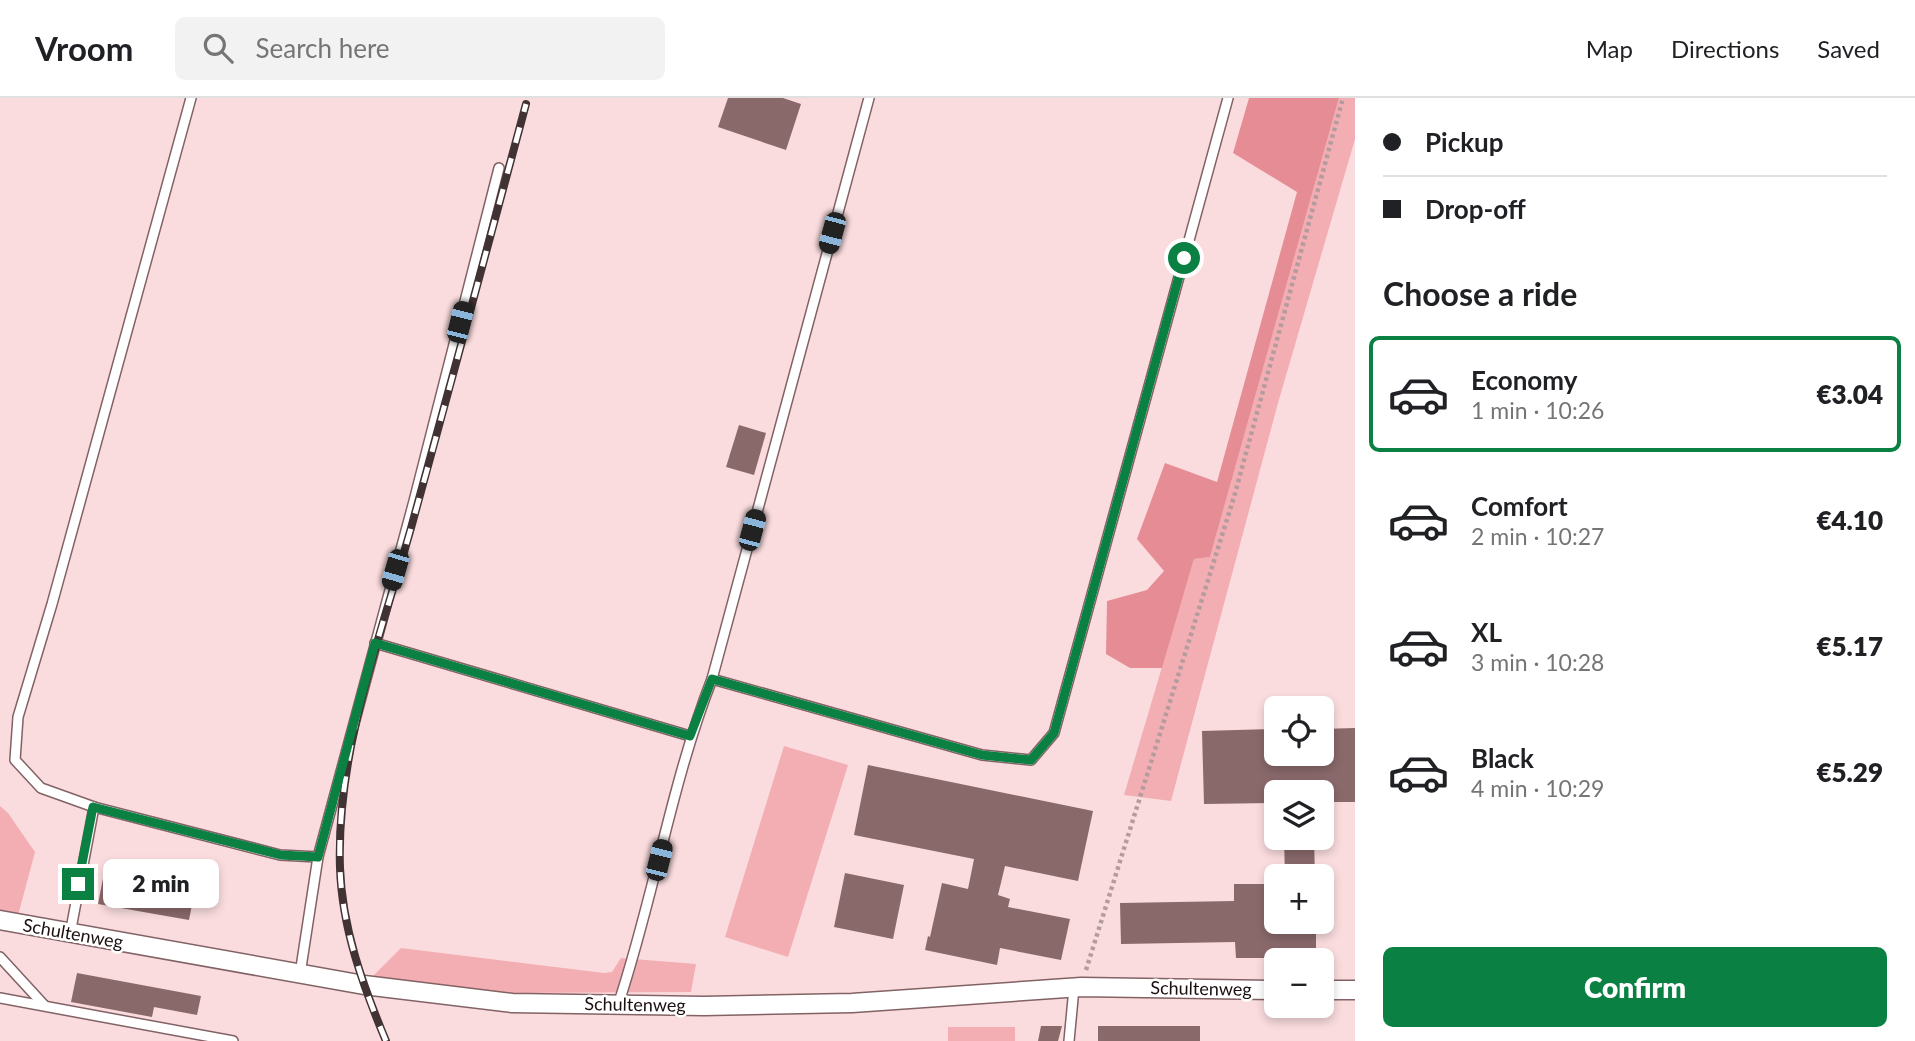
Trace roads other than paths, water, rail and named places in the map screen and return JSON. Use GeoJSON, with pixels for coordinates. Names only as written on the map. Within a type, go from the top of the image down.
{"type":"FeatureCollection","features":[{"type":"Feature","properties":{"kind":"street","name":"Schultenweg"},"geometry":{"type":"LineString","coordinates":[[0,920],[300,974],[433,995],[512,1003],[704,1006],[852,1003],[1077,988],[1264,990]]}},
{"type":"Feature","properties":{"kind":"street"},"geometry":{"type":"LineString","coordinates":[[1334,990],[1355,990]]}},
{"type":"Feature","properties":{"kind":"lane"},"geometry":{"type":"LineString","coordinates":[[191,98],[52,604],[18,718],[15,760],[41,788],[93,807],[281,855],[318,857]]}},
{"type":"Feature","properties":{"kind":"lane"},"geometry":{"type":"LineString","coordinates":[[618,1005],[634,958],[690,736],[712,679],[869,98]]}},
{"type":"Feature","properties":{"kind":"lane"},"geometry":{"type":"LineString","coordinates":[[712,679],[982,755],[1031,760],[1054,733],[1067,691],[1228,98]]}},
{"type":"Feature","properties":{"kind":"lane"},"geometry":{"type":"LineString","coordinates":[[300,974],[318,857],[414,501],[499,168]]}},
{"type":"Feature","properties":{"kind":"lane"},"geometry":{"type":"LineString","coordinates":[[375,643],[690,736]]}},
{"type":"Feature","properties":{"kind":"lane"},"geometry":{"type":"LineString","coordinates":[[70,934],[93,807]]}},
{"type":"Feature","properties":{"kind":"lane"},"geometry":{"type":"LineString","coordinates":[[0,957],[44,1005]]}},
{"type":"Feature","properties":{"kind":"lane"},"geometry":{"type":"LineString","coordinates":[[1069,1041],[1077,988]]}},
{"type":"Feature","properties":{"kind":"lane"},"geometry":{"type":"LineString","coordinates":[[0,998],[233,1041]]}},
{"type":"Feature","properties":{"kind":"railway"},"geometry":{"type":"LineString","coordinates":[[386,1041],[362,978],[345,913],[340,868],[345,781],[362,696],[411,528],[526,104]]}}]}
